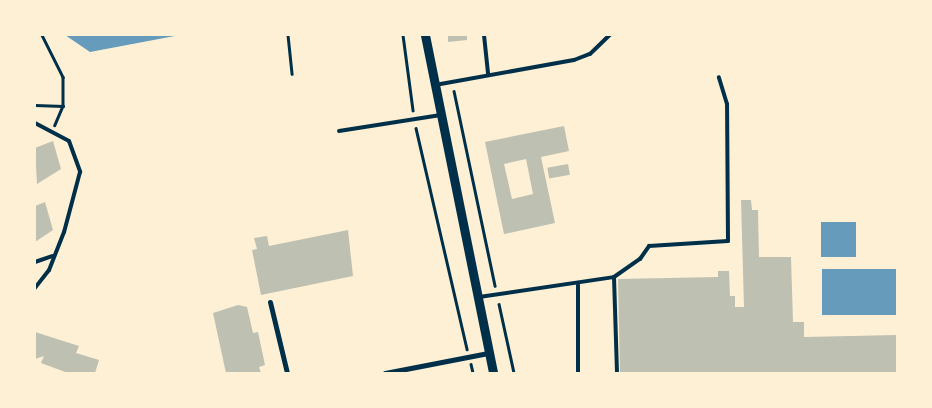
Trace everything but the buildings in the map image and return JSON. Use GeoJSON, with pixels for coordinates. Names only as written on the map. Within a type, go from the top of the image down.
{"type":"FeatureCollection","features":[{"type":"Feature","properties":{"kind":"street"},"geometry":{"type":"LineString","coordinates":[[425,35],[476,298],[493,373]]}},
{"type":"Feature","properties":{"kind":"street"},"geometry":{"type":"LineString","coordinates":[[270,302],[287,373]]}},
{"type":"Feature","properties":{"kind":"street"},"geometry":{"type":"LineString","coordinates":[[385,373],[488,353]]}},
{"type":"Feature","properties":{"kind":"lane"},"geometry":{"type":"LineString","coordinates":[[484,35],[488,74]]}},
{"type":"Feature","properties":{"kind":"lane"},"geometry":{"type":"LineString","coordinates":[[436,85],[488,74],[574,60],[590,54],[610,35]]}},
{"type":"Feature","properties":{"kind":"lane"},"geometry":{"type":"LineString","coordinates":[[476,298],[578,285],[614,277],[640,259],[648,246],[728,240],[727,104],[719,77]]}},
{"type":"Feature","properties":{"kind":"lane"},"geometry":{"type":"LineString","coordinates":[[338,131],[441,115]]}},
{"type":"Feature","properties":{"kind":"lane"},"geometry":{"type":"LineString","coordinates":[[35,123],[53,130],[69,141],[80,172],[67,224],[52,256],[49,270],[35,288]]}},
{"type":"Feature","properties":{"kind":"lane"},"geometry":{"type":"LineString","coordinates":[[35,262],[52,256]]}},
{"type":"Feature","properties":{"kind":"lane"},"geometry":{"type":"LineString","coordinates":[[614,277],[616,373]]}},
{"type":"Feature","properties":{"kind":"lane"},"geometry":{"type":"LineString","coordinates":[[578,285],[578,373]]}},
{"type":"Feature","properties":{"kind":"path"},"geometry":{"type":"LineString","coordinates":[[42,35],[63,77],[63,106],[53,130]]}},
{"type":"Feature","properties":{"kind":"path"},"geometry":{"type":"LineString","coordinates":[[288,35],[292,74]]}},
{"type":"Feature","properties":{"kind":"path"},"geometry":{"type":"LineString","coordinates":[[403,35],[415,120],[473,373]]}},
{"type":"Feature","properties":{"kind":"path"},"geometry":{"type":"LineString","coordinates":[[452,82],[514,373]]}},
{"type":"Feature","properties":{"kind":"path"},"geometry":{"type":"LineString","coordinates":[[35,105],[63,106]]}},
{"type":"Feature","properties":{"kind":"water"},"geometry":{"type":"Polygon","coordinates":[[[65,35],[180,35],[90,52],[65,35]]]}},
{"type":"Feature","properties":{"kind":"water"},"geometry":{"type":"Polygon","coordinates":[[[821,222],[856,222],[856,257],[821,257],[821,222]]]}},
{"type":"Feature","properties":{"kind":"water"},"geometry":{"type":"Polygon","coordinates":[[[822,269],[897,269],[897,315],[822,315],[822,269]]]}}]}
